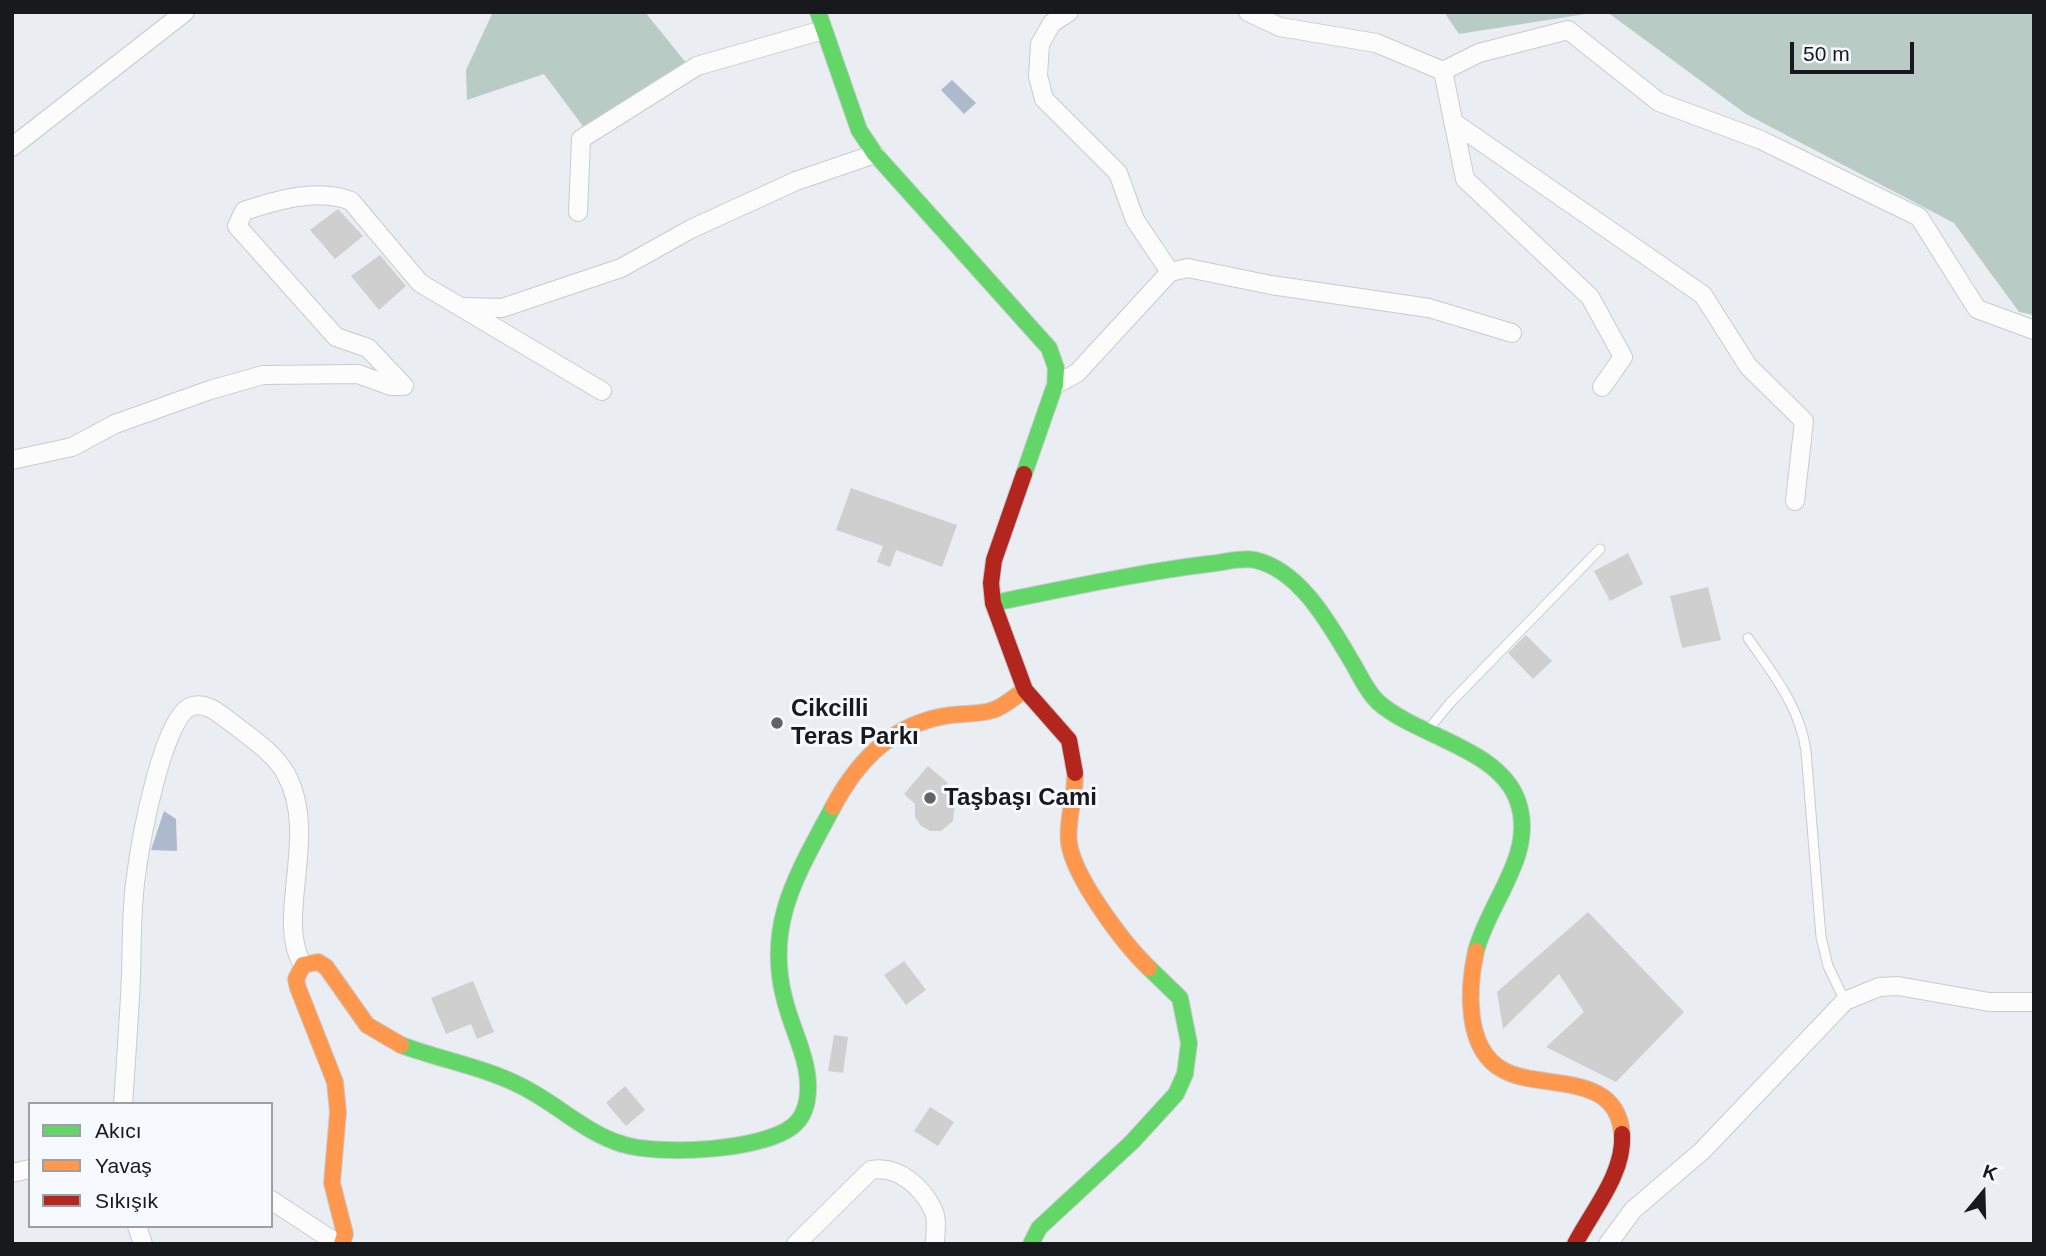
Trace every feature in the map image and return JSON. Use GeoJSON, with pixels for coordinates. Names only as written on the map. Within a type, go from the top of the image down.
{"type":"FeatureCollection","features":[{"type":"Feature","properties":{"kind":"street"},"geometry":{"type":"LineString","coordinates":[[12,147],[185,12]]}},
{"type":"Feature","properties":{"kind":"street"},"geometry":{"type":"LineString","coordinates":[[1069,12],[1052,23],[1040,44],[1038,76],[1044,99],[1118,173],[1135,220],[1170,272]]}},
{"type":"Feature","properties":{"kind":"street"},"geometry":{"type":"LineString","coordinates":[[1248,12],[1280,27],[1376,43],[1443,71],[1479,53],[1568,30],[1659,102],[1761,140],[1919,217],[1977,309],[2034,330]]}},
{"type":"Feature","properties":{"kind":"street"},"geometry":{"type":"LineString","coordinates":[[578,212],[581,139],[697,66],[821,21],[859,130],[875,154],[1049,348],[1056,368],[1055,385],[994,560],[991,583],[993,603],[1025,690],[1069,740],[1074,755],[1076,789],[1069,842],[1079,870],[1126,946],[1180,998],[1189,1043],[1185,1074],[1176,1094],[1132,1142],[1087,1181],[1040,1228],[1031,1244]]}},
{"type":"Feature","properties":{"kind":"street"},"geometry":{"type":"LineString","coordinates":[[1443,71],[1465,179],[1590,296],[1623,357],[1602,387]]}},
{"type":"Feature","properties":{"kind":"street"},"geometry":{"type":"LineString","coordinates":[[1453,122],[1703,295],[1748,366],[1804,421],[1795,501]]}},
{"type":"Feature","properties":{"kind":"street"},"geometry":{"type":"LineString","coordinates":[[460,307],[502,307],[621,268],[691,229],[784,187],[875,154]]}},
{"type":"Feature","properties":{"kind":"street"},"geometry":{"type":"LineString","coordinates":[[12,460],[72,447],[115,424],[210,390],[263,375],[358,374],[391,386],[404,386],[368,348],[336,337],[237,226],[244,211],[279,200],[336,195],[351,201],[420,283],[602,391]]}},
{"type":"Feature","properties":{"kind":"street"},"geometry":{"type":"LineString","coordinates":[[1055,385],[1077,373],[1170,272],[1188,268],[1271,285],[1429,308],[1513,333]]}},
{"type":"Feature","properties":{"kind":"street"},"geometry":{"type":"LineString","coordinates":[[993,603],[1175,568],[1252,559],[1264,561],[1285,572],[1338,640],[1374,698],[1389,712],[1493,766],[1510,785],[1519,806],[1523,826],[1521,846],[1479,934],[1473,960],[1471,986],[1478,1041],[1493,1064],[1507,1073],[1522,1079],[1571,1084],[1596,1094],[1616,1111],[1623,1130],[1619,1158],[1575,1244]]}},
{"type":"Feature","properties":{"kind":"street"},"geometry":{"type":"LineString","coordinates":[[303,965],[318,962],[326,967],[362,1019],[393,1042],[512,1082],[617,1143],[656,1152],[741,1143],[789,1129],[799,1118],[809,1094],[808,1079],[779,972],[778,943],[782,914],[791,886],[848,779],[869,753],[892,735],[942,716],[994,710],[1025,690]]}},
{"type":"Feature","properties":{"kind":"street"},"geometry":{"type":"LineString","coordinates":[[123,1102],[132,908],[142,836],[166,741],[183,712],[190,707],[207,706],[274,756],[293,788],[301,824],[293,938],[303,965],[296,979],[335,1082],[338,1112],[332,1183],[345,1234],[340,1244],[273,1201]]}},
{"type":"Feature","properties":{"kind":"street"},"geometry":{"type":"LineString","coordinates":[[1608,1244],[1633,1210],[1702,1151],[1845,1001],[1879,987],[1898,986],[1989,1002],[2034,1002]]}},
{"type":"Feature","properties":{"kind":"street"},"geometry":{"type":"LineString","coordinates":[[796,1244],[871,1170],[884,1167],[906,1176],[934,1211],[935,1244]]}},
{"type":"Feature","properties":{"kind":"lane"},"geometry":{"type":"LineString","coordinates":[[1426,732],[1450,703],[1600,549]]}},
{"type":"Feature","properties":{"kind":"lane"},"geometry":{"type":"LineString","coordinates":[[1748,638],[1788,697],[1801,726],[1807,751],[1821,937],[1828,966],[1845,1001]]}},
{"type":"Feature","properties":{"kind":"green space"},"geometry":{"type":"Polygon","coordinates":[[[493,12],[645,12],[687,64],[585,129],[544,74],[467,100],[466,70],[493,12]]]}},
{"type":"Feature","properties":{"kind":"green space"},"geometry":{"type":"Polygon","coordinates":[[[1444,12],[1598,12],[1459,34],[1444,12]]]}},
{"type":"Feature","properties":{"kind":"green space"},"geometry":{"type":"Polygon","coordinates":[[[1607,12],[2034,12],[2034,315],[2019,312],[1954,223],[1746,114],[1607,12]]]}},
{"type":"Feature","properties":{"kind":"water"},"geometry":{"type":"Polygon","coordinates":[[[952,80],[976,103],[964,114],[941,90],[952,80]]]}},
{"type":"Feature","properties":{"kind":"water"},"geometry":{"type":"Polygon","coordinates":[[[164,811],[176,819],[177,851],[151,850],[164,811]]]}},
{"type":"Feature","properties":{"kind":"building"},"geometry":{"type":"Polygon","coordinates":[[[338,209],[363,236],[335,259],[310,230],[338,209]]]}},
{"type":"Feature","properties":{"kind":"building"},"geometry":{"type":"Polygon","coordinates":[[[380,255],[406,286],[379,310],[351,276],[380,255]]]}},
{"type":"Feature","properties":{"kind":"building"},"geometry":{"type":"Polygon","coordinates":[[[851,488],[957,525],[942,567],[896,550],[890,567],[877,562],[883,546],[836,530],[851,488]]]}},
{"type":"Feature","properties":{"kind":"building"},"geometry":{"type":"Polygon","coordinates":[[[1628,553],[1643,584],[1610,601],[1594,571],[1628,553]]]}},
{"type":"Feature","properties":{"kind":"building"},"geometry":{"type":"Polygon","coordinates":[[[1708,587],[1721,640],[1682,648],[1670,596],[1708,587]]]}},
{"type":"Feature","properties":{"kind":"building"},"geometry":{"type":"Polygon","coordinates":[[[1526,635],[1552,661],[1533,679],[1508,653],[1526,635]]]}},
{"type":"Feature","properties":{"kind":"building","name":"Taşbaşı Cami"},"geometry":{"type":"Polygon","coordinates":[[[928,766],[948,783],[943,788],[955,805],[953,821],[941,831],[930,831],[921,826],[915,817],[915,804],[904,794],[928,766]]]}},
{"type":"Feature","properties":{"kind":"building"},"geometry":{"type":"Polygon","coordinates":[[[1588,912],[1684,1012],[1616,1082],[1546,1047],[1584,1012],[1559,974],[1503,1029],[1497,992],[1588,912]]]}},
{"type":"Feature","properties":{"kind":"building"},"geometry":{"type":"Polygon","coordinates":[[[904,961],[926,990],[906,1005],[884,975],[904,961]]]}},
{"type":"Feature","properties":{"kind":"building"},"geometry":{"type":"Polygon","coordinates":[[[473,981],[494,1032],[477,1039],[471,1024],[446,1034],[431,998],[473,981]]]}},
{"type":"Feature","properties":{"kind":"building"},"geometry":{"type":"Polygon","coordinates":[[[834,1035],[848,1037],[843,1073],[828,1071],[834,1035]]]}},
{"type":"Feature","properties":{"kind":"building"},"geometry":{"type":"Polygon","coordinates":[[[625,1086],[645,1110],[626,1126],[606,1103],[625,1086]]]}},
{"type":"Feature","properties":{"kind":"building"},"geometry":{"type":"Polygon","coordinates":[[[930,1107],[954,1122],[938,1146],[914,1131],[930,1107]]]}},
{"type":"Feature","properties":{"kind":"traffic: fast"},"geometry":{"type":"LineString","coordinates":[[818,12],[859,130],[875,154],[1049,348],[1056,368],[1055,385],[1024,474]]}},
{"type":"Feature","properties":{"kind":"traffic: fast"},"geometry":{"type":"LineString","coordinates":[[993,603],[1127,577],[1238,560],[1255,560],[1286,575],[1300,587],[1324,616],[1378,702],[1394,714],[1476,756],[1508,784],[1518,802],[1522,822],[1516,859],[1476,951]]}},
{"type":"Feature","properties":{"kind":"traffic: fast"},"geometry":{"type":"LineString","coordinates":[[401,1045],[507,1079],[596,1133],[639,1148],[684,1150],[735,1146],[758,1141],[793,1126],[803,1114],[808,1077],[785,1001],[780,973],[782,923],[797,877],[833,807]]}},
{"type":"Feature","properties":{"kind":"traffic: fast"},"geometry":{"type":"LineString","coordinates":[[1031,1244],[1039,1228],[1132,1142],[1176,1094],[1185,1074],[1189,1043],[1180,998],[1149,968]]}},
{"type":"Feature","properties":{"kind":"traffic: slow"},"geometry":{"type":"LineString","coordinates":[[833,807],[853,775],[892,737],[926,721],[993,710],[1025,690]]}},
{"type":"Feature","properties":{"kind":"traffic: slow"},"geometry":{"type":"LineString","coordinates":[[1075,773],[1068,835],[1073,857],[1102,910],[1149,968]]}},
{"type":"Feature","properties":{"kind":"traffic: slow"},"geometry":{"type":"LineString","coordinates":[[1476,951],[1471,982],[1472,1016],[1481,1048],[1490,1060],[1503,1070],[1519,1076],[1592,1091],[1607,1100],[1617,1114],[1622,1134]]}},
{"type":"Feature","properties":{"kind":"traffic: slow"},"geometry":{"type":"LineString","coordinates":[[342,1244],[345,1234],[332,1183],[338,1112],[335,1082],[298,988],[296,979],[303,965],[318,962],[326,967],[367,1025],[401,1045]]}},
{"type":"Feature","properties":{"kind":"traffic: jam"},"geometry":{"type":"LineString","coordinates":[[1024,474],[994,560],[991,583],[993,603],[1025,690],[1069,740],[1075,773]]}},
{"type":"Feature","properties":{"kind":"traffic: jam"},"geometry":{"type":"LineString","coordinates":[[1575,1244],[1613,1177],[1622,1149],[1622,1134]]}},
{"type":"Feature","properties":{"kind":"place","name":"Cikcilli Teras Parkı"},"geometry":{"type":"Point","coordinates":[777,723]}},
{"type":"Feature","properties":{"kind":"place","name":"Taşbaşı Cami"},"geometry":{"type":"Point","coordinates":[930,798]}}]}
